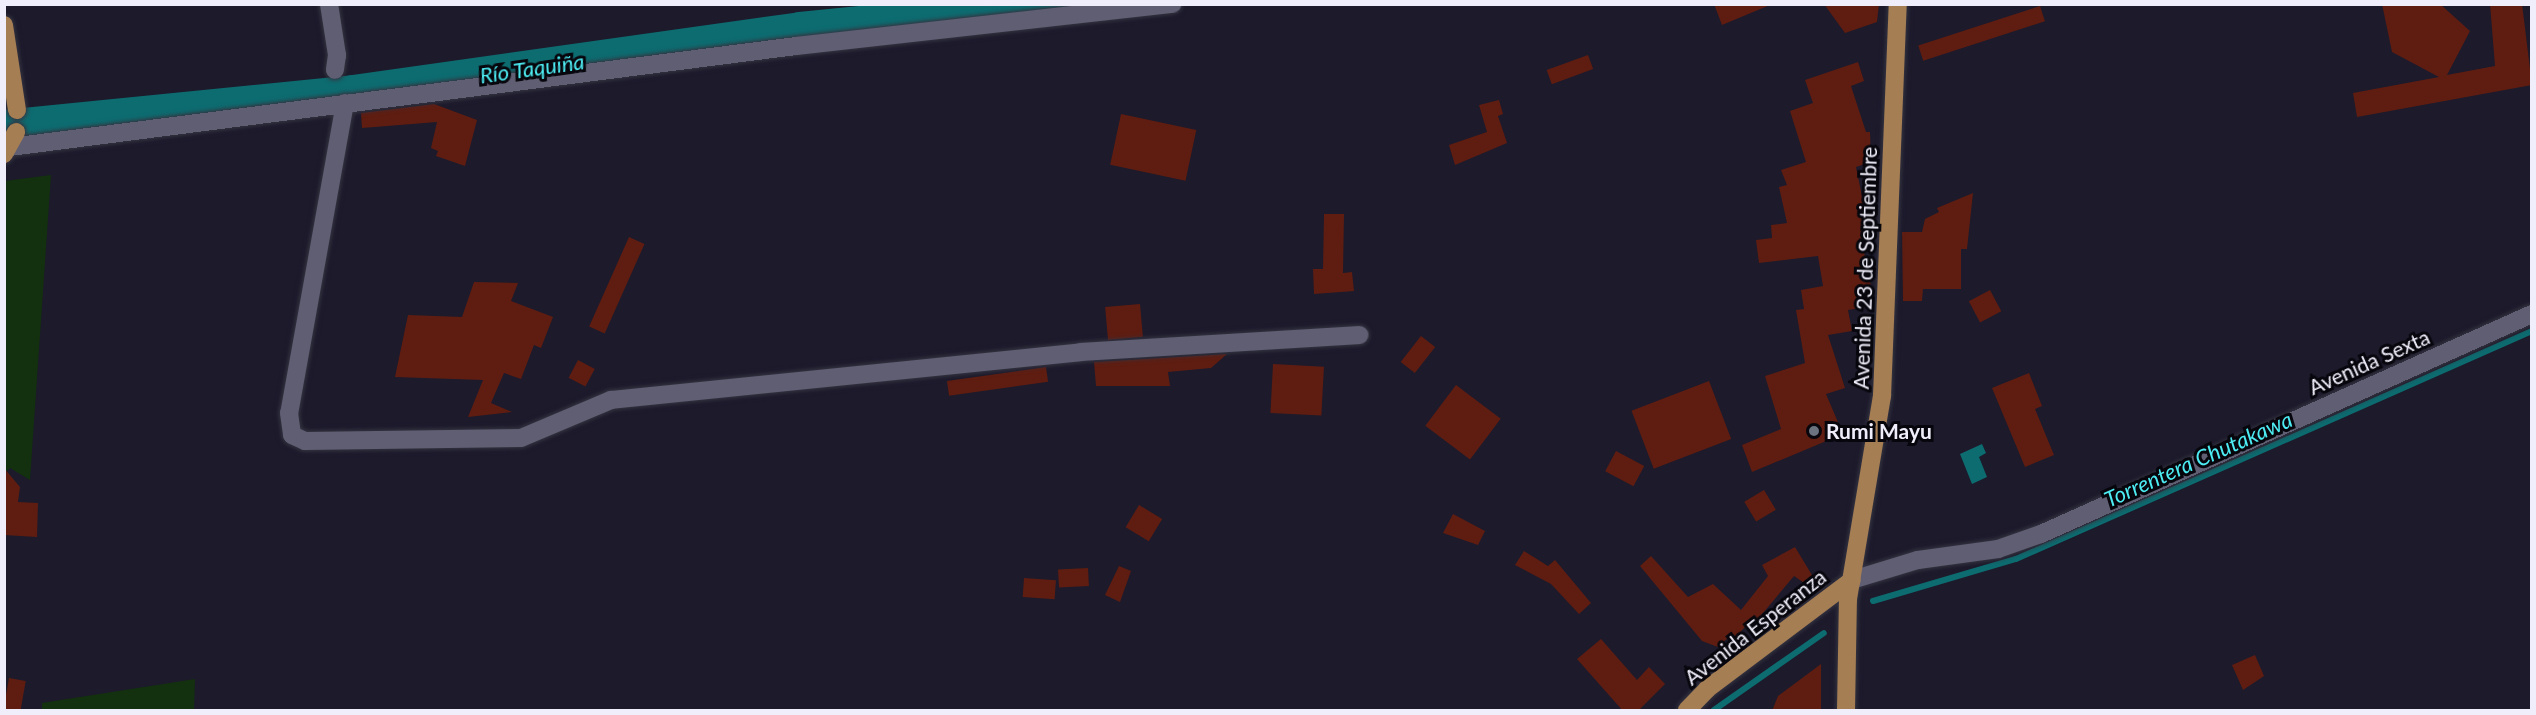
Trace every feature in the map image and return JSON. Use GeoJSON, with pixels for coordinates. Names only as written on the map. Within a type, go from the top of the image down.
{"type":"FeatureCollection","features":[{"type":"Feature","properties":{"kind":"main road","name":"Avenida 23 de Septiembre"},"geometry":{"type":"LineString","coordinates":[[1846,711],[1845,632],[1848,599],[1882,396],[1898,4]]}},
{"type":"Feature","properties":{"kind":"main road"},"geometry":{"type":"LineString","coordinates":[[4,25],[13,132]]}},
{"type":"Feature","properties":{"kind":"main road","name":"Avenida Esperanza"},"geometry":{"type":"LineString","coordinates":[[1687,711],[1707,688],[1852,580]]}},
{"type":"Feature","properties":{"kind":"street"},"geometry":{"type":"LineString","coordinates":[[328,4],[337,55],[335,70]]}},
{"type":"Feature","properties":{"kind":"street"},"geometry":{"type":"LineString","coordinates":[[13,132],[286,115],[345,103],[796,46],[1173,4]]}},
{"type":"Feature","properties":{"kind":"street"},"geometry":{"type":"LineString","coordinates":[[345,103],[289,413],[292,435],[305,441],[521,438],[612,400],[1081,352],[1359,335]]}},
{"type":"Feature","properties":{"kind":"street","name":"Avenida Sexta"},"geometry":{"type":"LineString","coordinates":[[1852,580],[1918,560],[1998,549],[2041,534],[2532,314]]}},
{"type":"Feature","properties":{"kind":"shaded area"},"geometry":{"type":"Polygon","coordinates":[[[51,175],[30,480],[10,468],[5,473],[5,181],[51,175]]]}},
{"type":"Feature","properties":{"kind":"shaded area"},"geometry":{"type":"Polygon","coordinates":[[[1982,444],[1986,453],[1979,457],[1987,477],[1972,484],[1960,454],[1982,444]]]}},
{"type":"Feature","properties":{"kind":"shaded area"},"geometry":{"type":"Polygon","coordinates":[[[195,679],[194,710],[42,710],[42,703],[195,679]]]}},
{"type":"Feature","properties":{"kind":"building"},"geometry":{"type":"Polygon","coordinates":[[[1714,4],[1770,4],[1770,5],[1722,25],[1714,4]]]}},
{"type":"Feature","properties":{"kind":"building"},"geometry":{"type":"Polygon","coordinates":[[[1824,4],[1879,4],[1877,22],[1845,33],[1824,4]]]}},
{"type":"Feature","properties":{"kind":"building"},"geometry":{"type":"Polygon","coordinates":[[[2382,4],[2440,4],[2470,31],[2447,75],[2495,66],[2490,4],[2522,4],[2532,85],[2357,117],[2353,93],[2439,77],[2392,52],[2382,4]]]}},
{"type":"Feature","properties":{"kind":"building"},"geometry":{"type":"Polygon","coordinates":[[[2040,6],[2045,21],[1923,61],[1918,46],[2040,6]]]}},
{"type":"Feature","properties":{"kind":"building"},"geometry":{"type":"Polygon","coordinates":[[[1588,55],[1593,69],[1552,84],[1547,70],[1588,55]]]}},
{"type":"Feature","properties":{"kind":"building"},"geometry":{"type":"Polygon","coordinates":[[[1858,62],[1864,81],[1851,86],[1866,132],[1870,132],[1871,162],[1856,167],[1873,250],[1864,252],[1873,296],[1864,297],[1866,307],[1848,310],[1852,331],[1828,335],[1845,388],[1826,394],[1843,434],[1752,472],[1742,445],[1781,429],[1765,376],[1805,363],[1796,310],[1804,309],[1801,290],[1823,286],[1818,256],[1759,263],[1756,240],[1772,238],[1771,225],[1787,223],[1779,187],[1787,185],[1781,170],[1806,162],[1790,111],[1813,103],[1805,80],[1858,62]]]}},
{"type":"Feature","properties":{"kind":"building"},"geometry":{"type":"Polygon","coordinates":[[[1499,100],[1503,114],[1498,116],[1507,143],[1455,165],[1449,145],[1487,132],[1479,105],[1499,100]]]}},
{"type":"Feature","properties":{"kind":"building"},"geometry":{"type":"Polygon","coordinates":[[[434,104],[477,120],[465,166],[436,156],[438,151],[431,148],[437,122],[362,128],[361,113],[434,104]]]}},
{"type":"Feature","properties":{"kind":"building"},"geometry":{"type":"Polygon","coordinates":[[[1121,114],[1196,130],[1186,181],[1110,165],[1121,114]]]}},
{"type":"Feature","properties":{"kind":"building"},"geometry":{"type":"Polygon","coordinates":[[[1973,193],[1967,249],[1961,249],[1961,289],[1923,289],[1922,301],[1903,301],[1902,232],[1922,232],[1925,219],[1939,212],[1937,208],[1973,193]]]}},
{"type":"Feature","properties":{"kind":"building"},"geometry":{"type":"Polygon","coordinates":[[[1324,214],[1344,214],[1343,273],[1352,272],[1354,291],[1314,294],[1313,269],[1323,269],[1324,214]]]}},
{"type":"Feature","properties":{"kind":"building"},"geometry":{"type":"Polygon","coordinates":[[[629,237],[645,244],[605,333],[589,327],[629,237]]]}},
{"type":"Feature","properties":{"kind":"building"},"geometry":{"type":"Polygon","coordinates":[[[474,282],[518,283],[511,301],[553,317],[541,348],[534,345],[521,379],[504,373],[491,403],[512,412],[468,417],[483,380],[395,377],[408,315],[462,317],[474,282]]]}},
{"type":"Feature","properties":{"kind":"building"},"geometry":{"type":"Polygon","coordinates":[[[1990,290],[2001,311],[1980,322],[1969,301],[1990,290]]]}},
{"type":"Feature","properties":{"kind":"building"},"geometry":{"type":"Polygon","coordinates":[[[1140,304],[1143,337],[1108,340],[1105,307],[1140,304]]]}},
{"type":"Feature","properties":{"kind":"building"},"geometry":{"type":"Polygon","coordinates":[[[1421,336],[1435,347],[1415,373],[1401,362],[1421,336]]]}},
{"type":"Feature","properties":{"kind":"building"},"geometry":{"type":"Polygon","coordinates":[[[1227,354],[1211,368],[1168,372],[1170,386],[1096,386],[1094,362],[1227,354]]]}},
{"type":"Feature","properties":{"kind":"building"},"geometry":{"type":"Polygon","coordinates":[[[578,360],[595,369],[585,387],[569,378],[578,360]]]}},
{"type":"Feature","properties":{"kind":"building"},"geometry":{"type":"Polygon","coordinates":[[[1273,364],[1324,367],[1321,416],[1270,413],[1273,364]]]}},
{"type":"Feature","properties":{"kind":"building"},"geometry":{"type":"Polygon","coordinates":[[[1046,367],[1048,382],[949,396],[947,381],[1046,367]]]}},
{"type":"Feature","properties":{"kind":"building"},"geometry":{"type":"Polygon","coordinates":[[[2029,373],[2042,406],[2035,409],[2054,455],[2025,467],[1992,388],[2029,373]]]}},
{"type":"Feature","properties":{"kind":"building"},"geometry":{"type":"Polygon","coordinates":[[[1709,381],[1731,439],[1654,469],[1632,411],[1709,381]]]}},
{"type":"Feature","properties":{"kind":"building"},"geometry":{"type":"Polygon","coordinates":[[[1456,385],[1501,419],[1470,459],[1425,426],[1456,385]]]}},
{"type":"Feature","properties":{"kind":"building"},"geometry":{"type":"Polygon","coordinates":[[[1616,451],[1644,466],[1633,486],[1605,471],[1616,451]]]}},
{"type":"Feature","properties":{"kind":"building"},"geometry":{"type":"Polygon","coordinates":[[[4,468],[20,487],[18,502],[38,503],[37,537],[4,535],[4,468]]]}},
{"type":"Feature","properties":{"kind":"building"},"geometry":{"type":"Polygon","coordinates":[[[1764,490],[1776,510],[1756,522],[1744,502],[1764,490]]]}},
{"type":"Feature","properties":{"kind":"building"},"geometry":{"type":"Polygon","coordinates":[[[1139,505],[1162,519],[1149,541],[1126,527],[1139,505]]]}},
{"type":"Feature","properties":{"kind":"building"},"geometry":{"type":"Polygon","coordinates":[[[1453,514],[1485,531],[1478,545],[1443,533],[1453,514]]]}},
{"type":"Feature","properties":{"kind":"building"},"geometry":{"type":"Polygon","coordinates":[[[1795,547],[1821,590],[1817,592],[1794,576],[1758,619],[1755,616],[1734,639],[1730,636],[1718,647],[1702,641],[1640,566],[1651,556],[1688,597],[1713,584],[1741,610],[1768,576],[1762,565],[1795,547]]]}},
{"type":"Feature","properties":{"kind":"building"},"geometry":{"type":"Polygon","coordinates":[[[1524,551],[1548,566],[1555,560],[1591,603],[1579,614],[1551,584],[1515,565],[1524,551]]]}},
{"type":"Feature","properties":{"kind":"building"},"geometry":{"type":"Polygon","coordinates":[[[1119,566],[1131,571],[1120,602],[1105,595],[1119,566]]]}},
{"type":"Feature","properties":{"kind":"building"},"geometry":{"type":"Polygon","coordinates":[[[1088,568],[1089,586],[1059,588],[1058,570],[1088,568]]]}},
{"type":"Feature","properties":{"kind":"building"},"geometry":{"type":"Polygon","coordinates":[[[1024,578],[1056,580],[1055,599],[1023,597],[1024,578]]]}},
{"type":"Feature","properties":{"kind":"building"},"geometry":{"type":"Polygon","coordinates":[[[1601,639],[1637,680],[1649,667],[1665,684],[1638,711],[1623,711],[1577,659],[1601,639]]]}},
{"type":"Feature","properties":{"kind":"building"},"geometry":{"type":"Polygon","coordinates":[[[2255,655],[2264,676],[2243,690],[2232,665],[2255,655]]]}},
{"type":"Feature","properties":{"kind":"building"},"geometry":{"type":"Polygon","coordinates":[[[1821,664],[1821,711],[1772,711],[1778,696],[1821,664]]]}},
{"type":"Feature","properties":{"kind":"building"},"geometry":{"type":"Polygon","coordinates":[[[9,678],[26,681],[21,710],[4,710],[9,678]]]}},
{"type":"Feature","properties":{"kind":"waterway","name":"Río Taquiña"},"geometry":{"type":"LineString","coordinates":[[4,128],[353,93],[800,30],[1059,4]]}},
{"type":"Feature","properties":{"kind":"waterway","name":"Torrentera Chutakawa"},"geometry":{"type":"LineString","coordinates":[[1873,601],[2016,559],[2532,331]]}},
{"type":"Feature","properties":{"kind":"waterway","name":"Torrentera Chutakawa"},"geometry":{"type":"LineString","coordinates":[[1714,710],[1824,633]]}},
{"type":"Feature","properties":{"kind":"place","name":"Rumi Mayu"},"geometry":{"type":"Point","coordinates":[1814,431]}}]}
